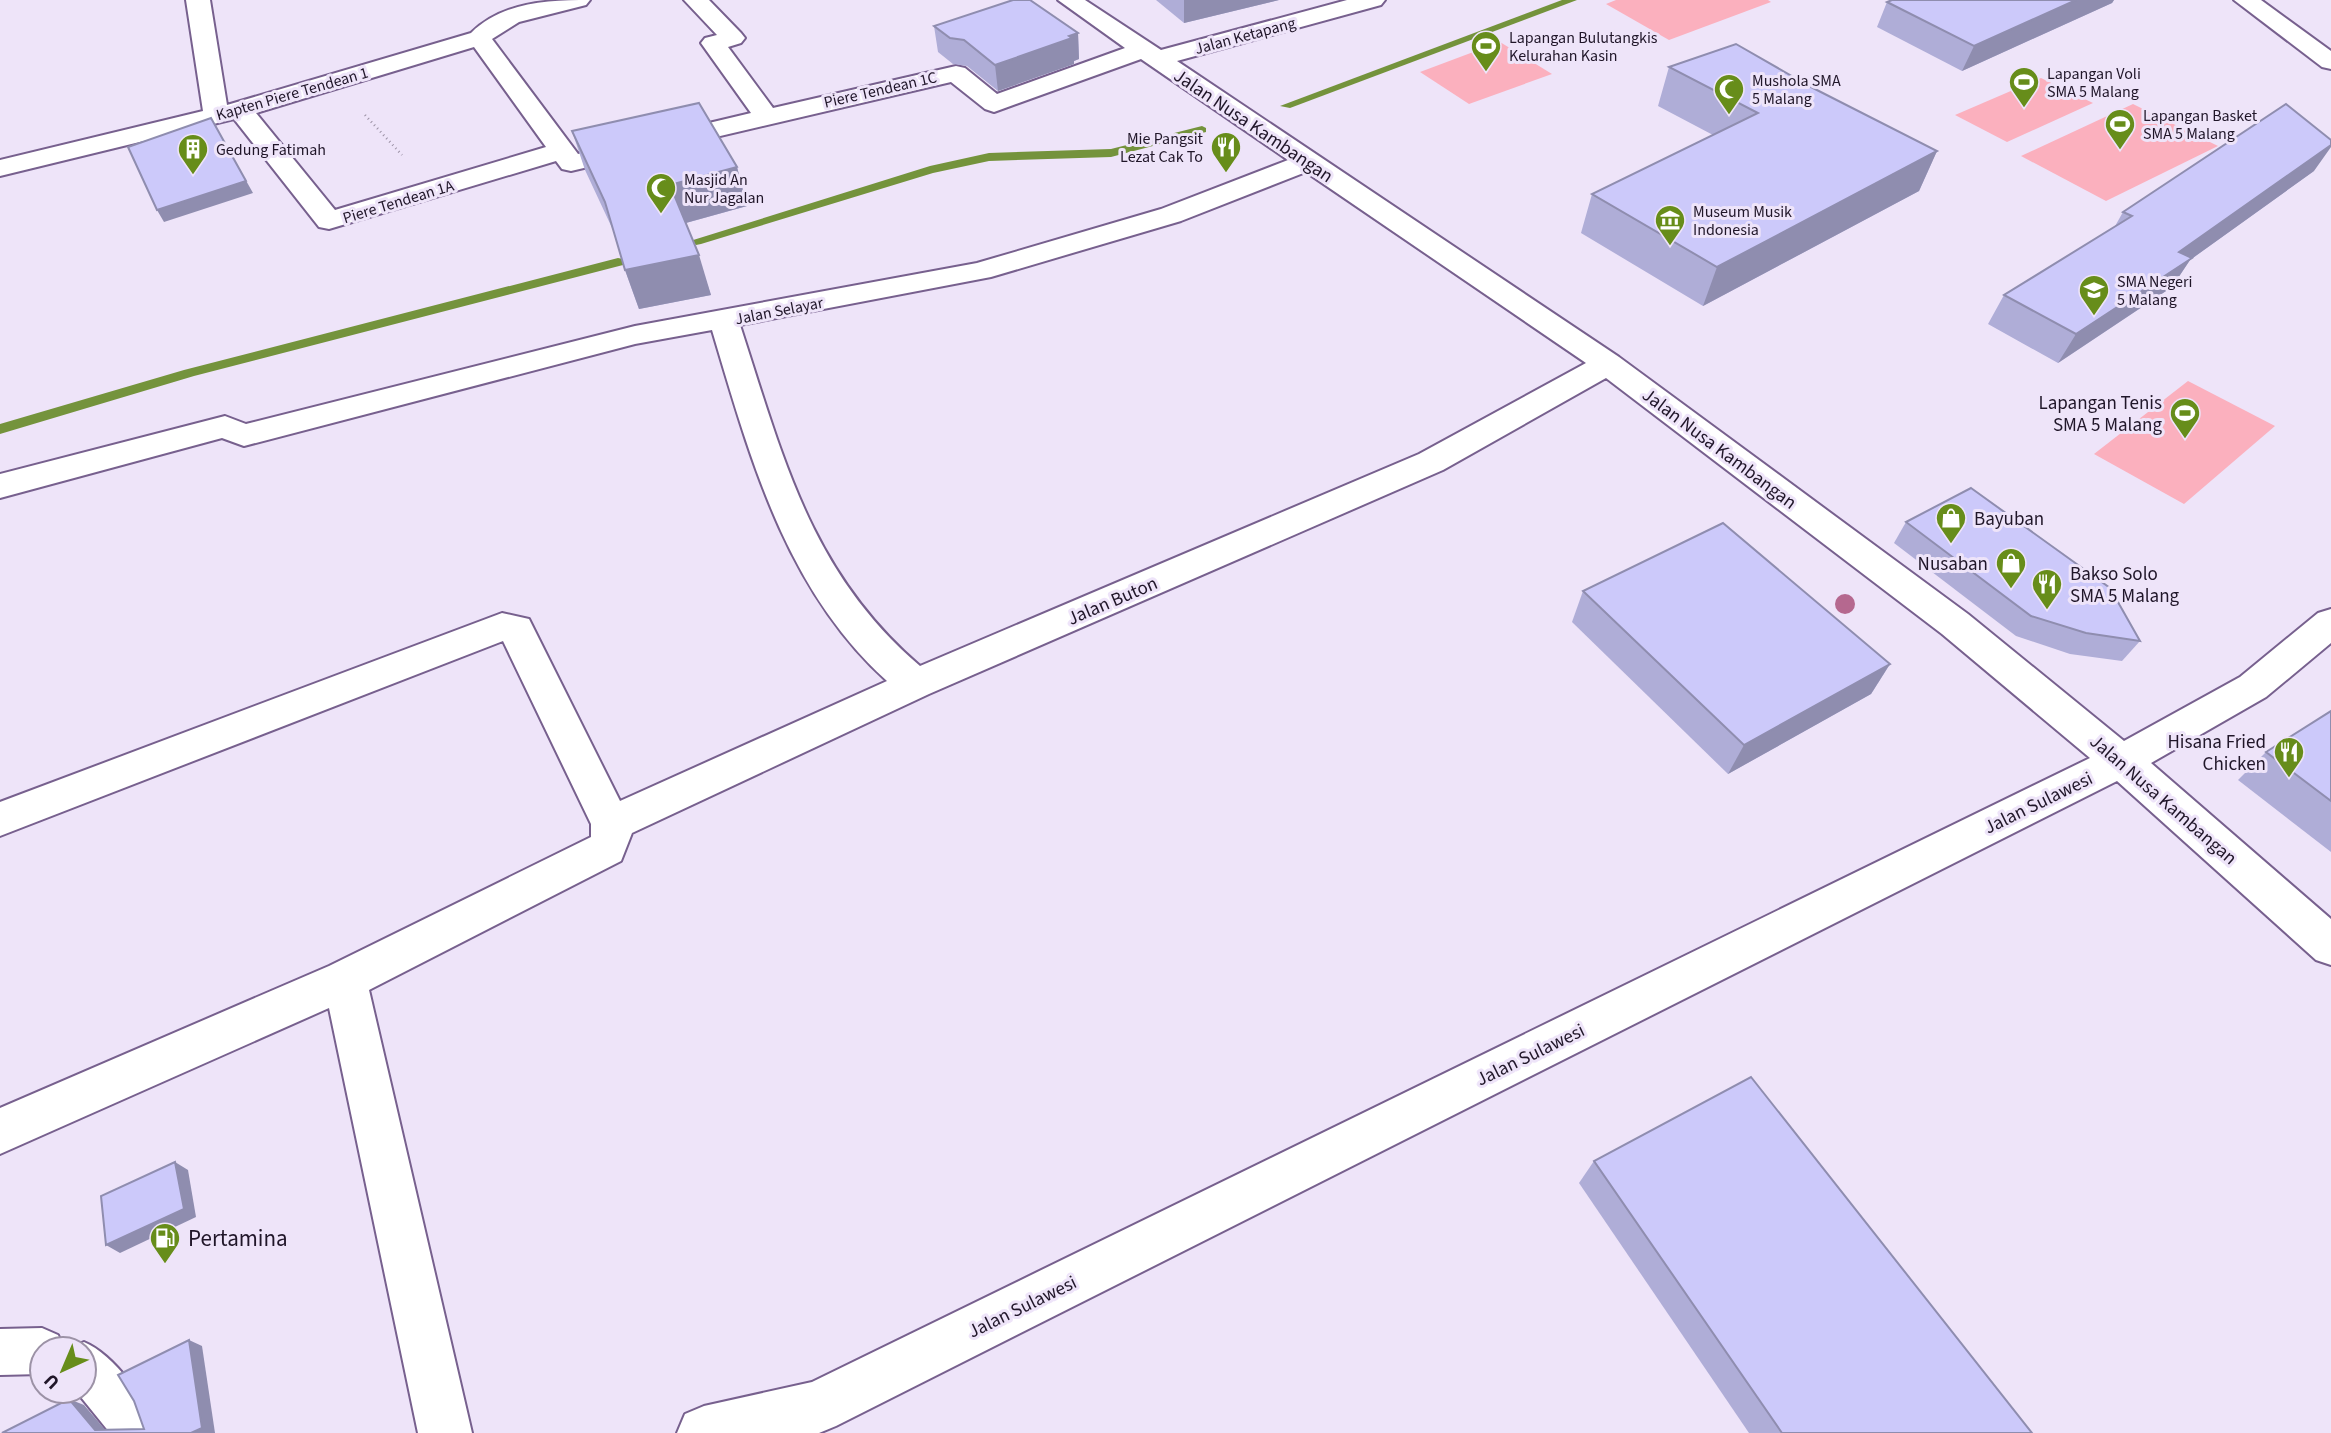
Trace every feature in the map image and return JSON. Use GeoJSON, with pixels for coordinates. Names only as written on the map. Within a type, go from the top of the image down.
{"type":"FeatureCollection","features":[{"type":"Feature","properties":{"kind":"street"},"geometry":{"type":"LineString","coordinates":[[198,0],[228,112]]}},
{"type":"Feature","properties":{"kind":"street","name":"Kapten Piere Tendean 1"},"geometry":{"type":"LineString","coordinates":[[0,169],[228,112],[479,38],[494,26],[507,9],[578,0]]}},
{"type":"Feature","properties":{"kind":"street"},"geometry":{"type":"LineString","coordinates":[[696,0],[733,38],[713,43],[765,115]]}},
{"type":"Feature","properties":{"kind":"street","name":"Jalan Nusa Kambangan"},"geometry":{"type":"LineString","coordinates":[[1070,0],[1608,364],[1955,624],[2121,761],[2331,946]]}},
{"type":"Feature","properties":{"kind":"street","name":"Jalan Ketapang"},"geometry":{"type":"LineString","coordinates":[[1150,54],[1373,0]]}},
{"type":"Feature","properties":{"kind":"street"},"geometry":{"type":"LineString","coordinates":[[2246,0],[2331,62]]}},
{"type":"Feature","properties":{"kind":"street"},"geometry":{"type":"LineString","coordinates":[[479,38],[564,150]]}},
{"type":"Feature","properties":{"kind":"street","name":"Piere Tendean 1C"},"geometry":{"type":"LineString","coordinates":[[564,150],[571,163],[956,72],[994,104],[1150,54]]}},
{"type":"Feature","properties":{"kind":"street","name":"Piere Tendean 1A"},"geometry":{"type":"LineString","coordinates":[[228,112],[329,222],[564,150]]}},
{"type":"Feature","properties":{"kind":"street","name":"Jalan Selayar"},"geometry":{"type":"LineString","coordinates":[[0,486],[225,427],[244,435],[635,335],[981,271],[1171,215],[1306,162]]}},
{"type":"Feature","properties":{"kind":"street"},"geometry":{"type":"LineString","coordinates":[[724,320],[784,506],[838,603],[870,644],[916,684]]}},
{"type":"Feature","properties":{"kind":"street","name":"Jalan Buton"},"geometry":{"type":"LineString","coordinates":[[611,824],[916,684],[1431,462],[1608,364]]}},
{"type":"Feature","properties":{"kind":"street","name":"Jalan Sulawesi"},"geometry":{"type":"LineString","coordinates":[[704,1433],[823,1420],[2121,761],[2253,687],[2331,623]]}},
{"type":"Feature","properties":{"kind":"street"},"geometry":{"type":"LineString","coordinates":[[0,819],[489,632],[510,627],[516,629],[611,824],[612,837],[606,849],[345,980],[0,1131]]}},
{"type":"Feature","properties":{"kind":"street"},"geometry":{"type":"LineString","coordinates":[[345,980],[445,1433]]}},
{"type":"Feature","properties":{"kind":"lane"},"geometry":{"type":"LineString","coordinates":[[0,1352],[28,1351]]}},
{"type":"Feature","properties":{"kind":"lane"},"geometry":{"type":"LineString","coordinates":[[98,1382],[131,1422],[133,1433]]}},
{"type":"Feature","properties":{"kind":"path"},"geometry":{"type":"LineString","coordinates":[[333,82],[435,190]]}},
{"type":"Feature","properties":{"kind":"shaded area"},"geometry":{"type":"Polygon","coordinates":[[[1616,0],[1771,2],[1669,40],[1606,4],[1616,0]]]}},
{"type":"Feature","properties":{"kind":"shaded area","name":"Lapangan Bulutangkis Kelurahan Kasin"},"geometry":{"type":"Polygon","coordinates":[[[1500,42],[1552,74],[1469,104],[1420,72],[1500,42]]]}},
{"type":"Feature","properties":{"kind":"shaded area","name":"Lapangan Voli SMA 5 Malang"},"geometry":{"type":"Polygon","coordinates":[[[2041,78],[2093,103],[2007,142],[1955,115],[2041,78]]]}},
{"type":"Feature","properties":{"kind":"shaded area","name":"Lapangan Basket SMA 5 Malang"},"geometry":{"type":"Polygon","coordinates":[[[2133,104],[2218,146],[2106,201],[2021,156],[2133,104]]]}},
{"type":"Feature","properties":{"kind":"shaded area","name":"Lapangan Tenis SMA 5 Malang"},"geometry":{"type":"Polygon","coordinates":[[[2188,381],[2275,426],[2184,504],[2094,454],[2188,381]]]}},
{"type":"Feature","properties":{"kind":"building"},"geometry":{"type":"Polygon","coordinates":[[[1013,0],[1030,0],[1078,33],[1069,36],[1072,38],[995,65],[964,40],[950,38],[934,26],[1013,0]]]}},
{"type":"Feature","properties":{"kind":"building"},"geometry":{"type":"Polygon","coordinates":[[[2076,0],[1974,46],[1887,2],[2076,0]]]}},
{"type":"Feature","properties":{"kind":"building"},"geometry":{"type":"Polygon","coordinates":[[[1736,44],[1811,87],[1937,151],[1717,267],[1592,194],[1758,113],[1669,67],[1736,44]]]}},
{"type":"Feature","properties":{"kind":"building","name":"Masjid An Nur Jagalan"},"geometry":{"type":"Polygon","coordinates":[[[699,103],[737,167],[670,185],[699,255],[625,270],[605,202],[572,131],[699,103]]]}},
{"type":"Feature","properties":{"kind":"building"},"geometry":{"type":"Polygon","coordinates":[[[2286,104],[2331,140],[2331,145],[2179,252],[2192,258],[2076,334],[2004,295],[2132,216],[2123,212],[2286,104]]]}},
{"type":"Feature","properties":{"kind":"building","name":"Gedung Fatimah"},"geometry":{"type":"Polygon","coordinates":[[[211,118],[246,181],[157,210],[128,147],[211,118]]]}},
{"type":"Feature","properties":{"kind":"building"},"geometry":{"type":"Polygon","coordinates":[[[1971,488],[2110,588],[2140,641],[2086,633],[2031,616],[1906,522],[1971,488]]]}},
{"type":"Feature","properties":{"kind":"building"},"geometry":{"type":"Polygon","coordinates":[[[1723,523],[1890,664],[1744,745],[1583,591],[1723,523]]]}},
{"type":"Feature","properties":{"kind":"building"},"geometry":{"type":"Polygon","coordinates":[[[2331,711],[2331,801],[2266,752],[2331,711]]]}},
{"type":"Feature","properties":{"kind":"building"},"geometry":{"type":"Polygon","coordinates":[[[1751,1077],[2032,1433],[1782,1433],[1594,1161],[1751,1077]]]}},
{"type":"Feature","properties":{"kind":"building"},"geometry":{"type":"Polygon","coordinates":[[[175,1162],[184,1209],[106,1245],[101,1196],[175,1162]]]}},
{"type":"Feature","properties":{"kind":"building"},"geometry":{"type":"Polygon","coordinates":[[[189,1340],[202,1428],[191,1433],[2,1433],[57,1405],[74,1405],[95,1430],[144,1429],[134,1401],[118,1375],[189,1340]]]}},
{"type":"Feature","properties":{"kind":"waterway"},"geometry":{"type":"LineString","coordinates":[[1286,106],[1572,0]]}},
{"type":"Feature","properties":{"kind":"waterway"},"geometry":{"type":"LineString","coordinates":[[696,241],[930,170],[989,157],[1111,153],[1202,130]]}},
{"type":"Feature","properties":{"kind":"waterway"},"geometry":{"type":"LineString","coordinates":[[0,429],[189,373],[618,262]]}},
{"type":"Feature","properties":{"kind":"place","name":"Lapangan Bulutangkis Kelurahan Kasin"},"geometry":{"type":"Point","coordinates":[1486,73]}},
{"type":"Feature","properties":{"kind":"place","name":"Lapangan Voli SMA 5 Malang"},"geometry":{"type":"Point","coordinates":[2024,109]}},
{"type":"Feature","properties":{"kind":"place","name":"Mushola SMA 5 Malang"},"geometry":{"type":"Point","coordinates":[1729,116]}},
{"type":"Feature","properties":{"kind":"place","name":"Lapangan Basket SMA 5 Malang"},"geometry":{"type":"Point","coordinates":[2120,151]}},
{"type":"Feature","properties":{"kind":"place","name":"Mie Pangsit Lezat Cak To"},"geometry":{"type":"Point","coordinates":[1226,174]}},
{"type":"Feature","properties":{"kind":"place","name":"Gedung Fatimah"},"geometry":{"type":"Point","coordinates":[193,176]}},
{"type":"Feature","properties":{"kind":"place","name":"Masjid An Nur Jagalan"},"geometry":{"type":"Point","coordinates":[661,215]}},
{"type":"Feature","properties":{"kind":"place","name":"Museum Musik Indonesia"},"geometry":{"type":"Point","coordinates":[1670,247]}},
{"type":"Feature","properties":{"kind":"place","name":"SMA Negeri 5 Malang"},"geometry":{"type":"Point","coordinates":[2094,317]}},
{"type":"Feature","properties":{"kind":"place","name":"Lapangan Tenis SMA 5 Malang"},"geometry":{"type":"Point","coordinates":[2185,440]}},
{"type":"Feature","properties":{"kind":"place","name":"Bayuban"},"geometry":{"type":"Point","coordinates":[1951,545]}},
{"type":"Feature","properties":{"kind":"place","name":"Nusaban"},"geometry":{"type":"Point","coordinates":[2011,590]}},
{"type":"Feature","properties":{"kind":"place","name":"Bakso Solo SMA 5 Malang"},"geometry":{"type":"Point","coordinates":[2047,611]}},
{"type":"Feature","properties":{"kind":"place","name":"Hisana Fried Chicken"},"geometry":{"type":"Point","coordinates":[2289,779]}},
{"type":"Feature","properties":{"kind":"place","name":"Pertamina"},"geometry":{"type":"Point","coordinates":[165,1265]}}]}
